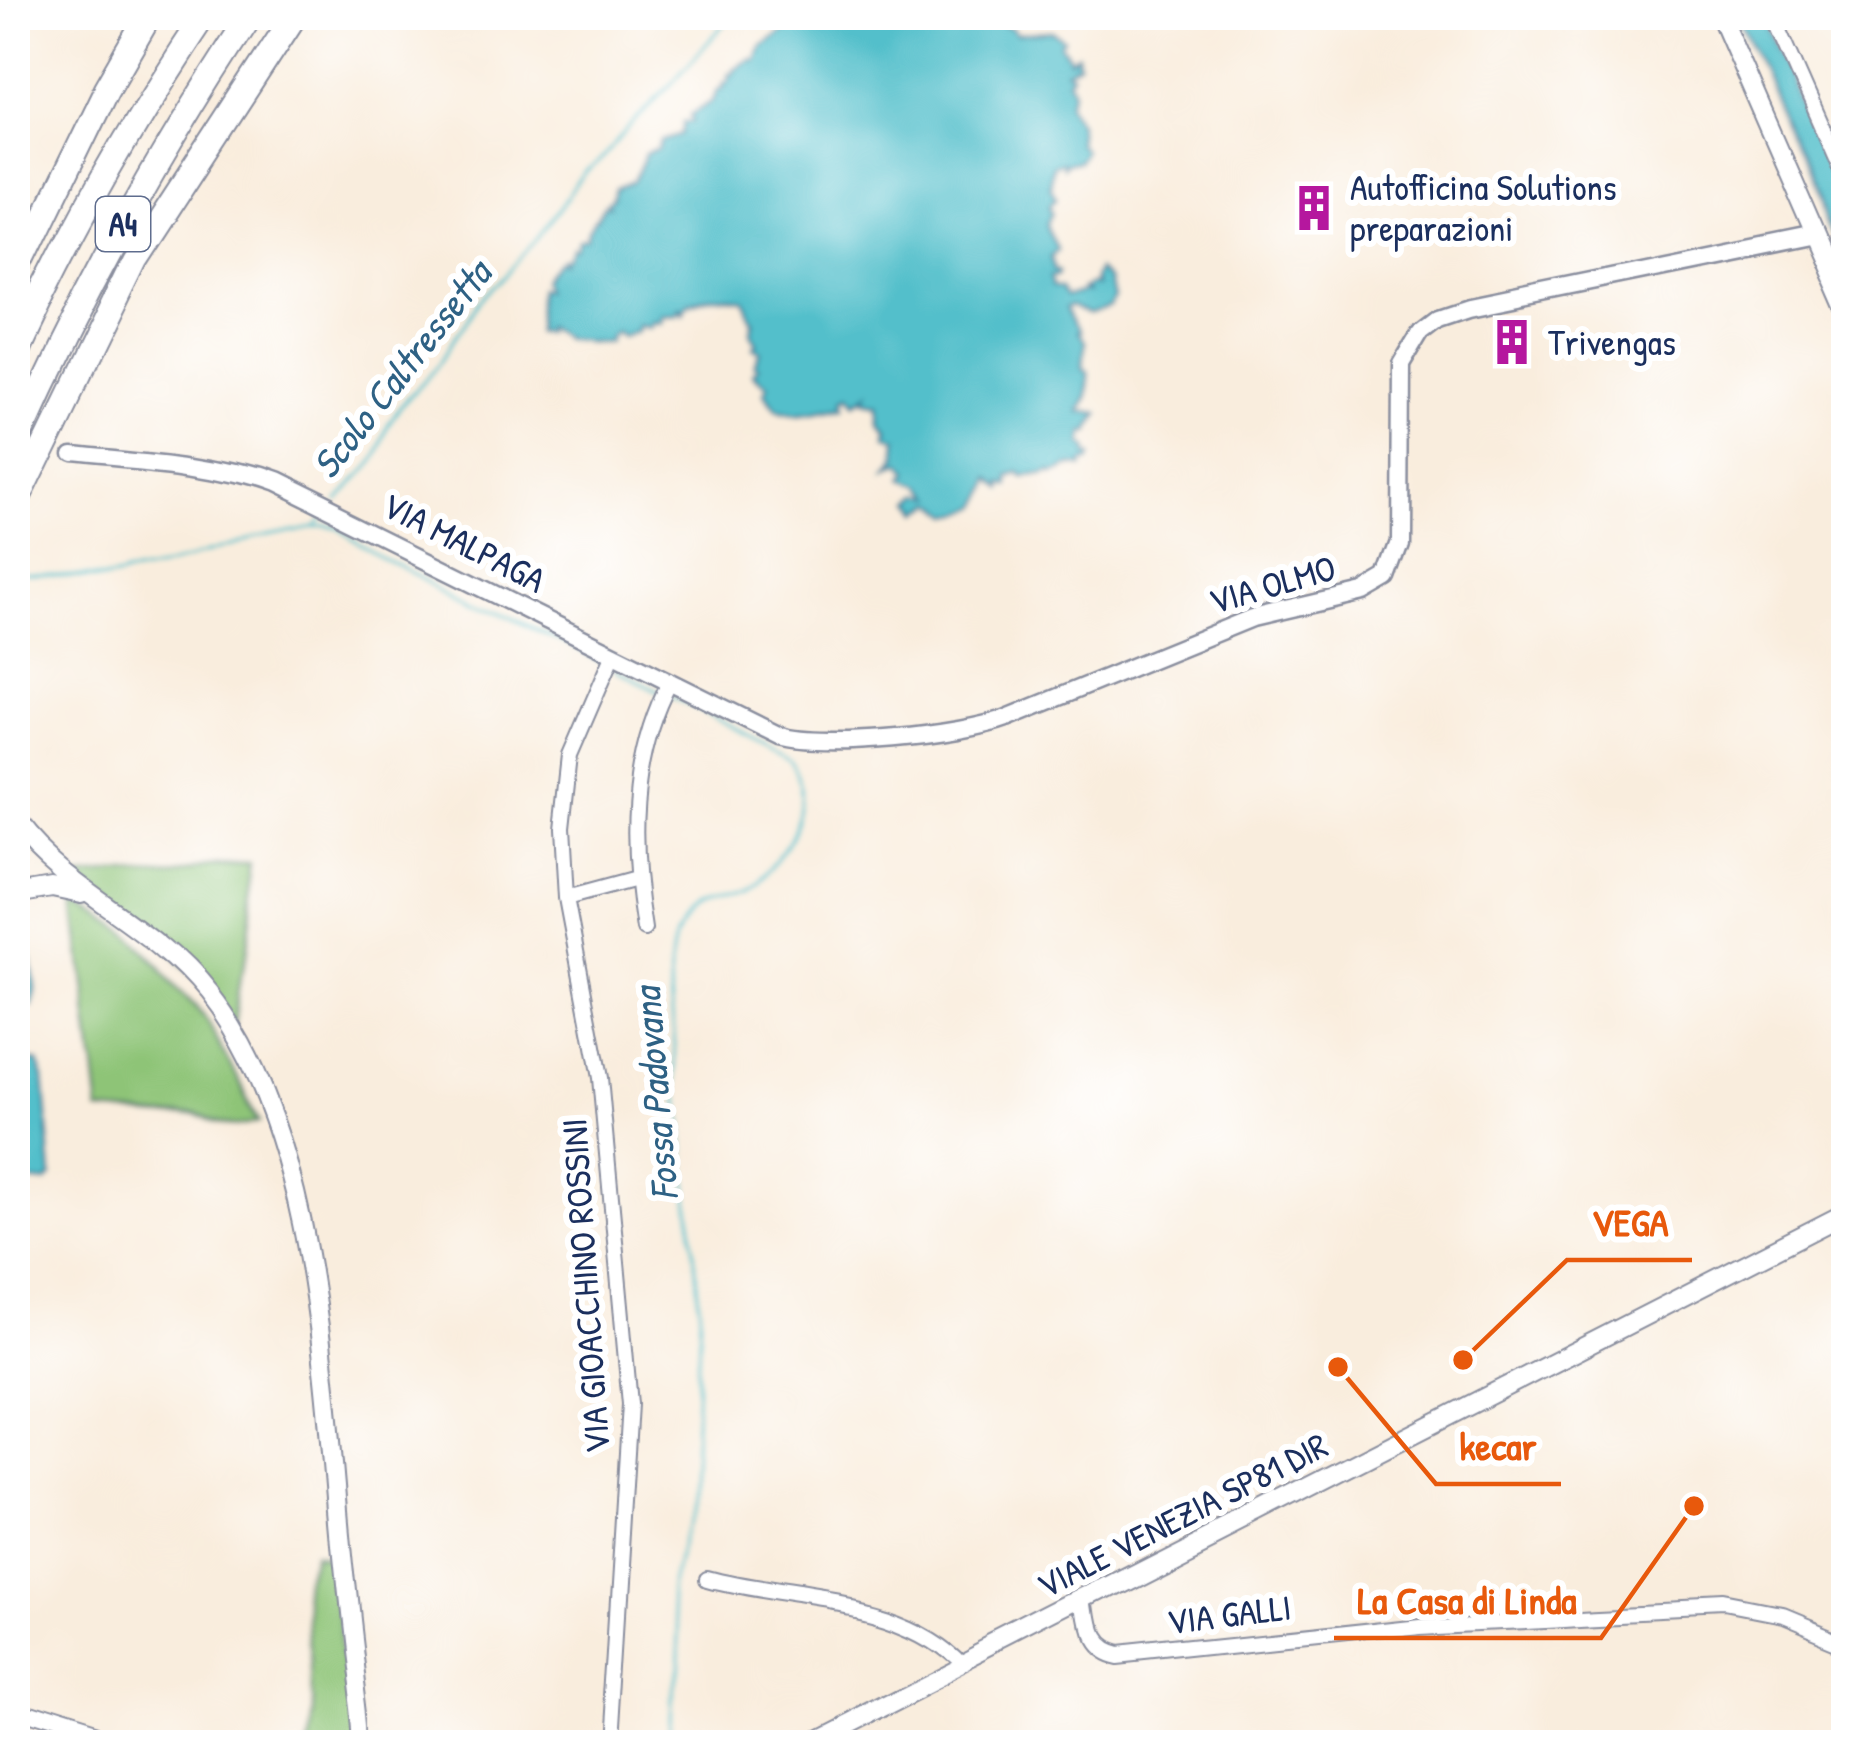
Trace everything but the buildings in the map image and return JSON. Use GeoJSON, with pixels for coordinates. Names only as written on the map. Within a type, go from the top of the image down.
{"type":"FeatureCollection","features":[{"type":"Feature","properties":{"kind":"highway"},"geometry":{"type":"LineString","coordinates":[[15,278],[107,88],[149,15]]}},
{"type":"Feature","properties":{"kind":"highway","name":"A4"},"geometry":{"type":"LineString","coordinates":[[15,351],[68,242],[159,82],[204,15]]}},
{"type":"Feature","properties":{"kind":"highway","name":"A4"},"geometry":{"type":"LineString","coordinates":[[15,444],[121,227],[251,15]]}},
{"type":"Feature","properties":{"kind":"highway"},"geometry":{"type":"LineString","coordinates":[[15,507],[134,262],[295,15]]}},
{"type":"Feature","properties":{"kind":"main road"},"geometry":{"type":"LineString","coordinates":[[1720,15],[1846,304]]}},
{"type":"Feature","properties":{"kind":"main road"},"geometry":{"type":"LineString","coordinates":[[15,848],[16,822]]}},
{"type":"Feature","properties":{"kind":"main road"},"geometry":{"type":"LineString","coordinates":[[16,822],[46,863],[165,950],[208,995],[237,1037],[278,1130],[304,1239],[316,1323],[362,1741]]}},
{"type":"Feature","properties":{"kind":"main road"},"geometry":{"type":"LineString","coordinates":[[15,894],[52,888],[110,906]]}},
{"type":"Feature","properties":{"kind":"main road","name":"VIALE VENEZIA SP81 DIR"},"geometry":{"type":"LineString","coordinates":[[804,1745],[1846,1213]]}},
{"type":"Feature","properties":{"kind":"street"},"geometry":{"type":"LineString","coordinates":[[1773,15],[1846,181]]}},
{"type":"Feature","properties":{"kind":"street","name":"VIA OLMO"},"geometry":{"type":"LineString","coordinates":[[610,662],[666,689],[805,741],[971,728],[1007,718],[1252,618],[1363,592],[1388,578],[1398,552],[1399,375],[1409,345],[1430,322],[1459,309],[1816,235]]}},
{"type":"Feature","properties":{"kind":"street","name":"VIA MALPAGA"},"geometry":{"type":"LineString","coordinates":[[73,452],[246,475],[337,515],[610,662]]}},
{"type":"Feature","properties":{"kind":"street","name":"VIA GIOACCHINO ROSSINI"},"geometry":{"type":"LineString","coordinates":[[609,1745],[630,1404],[600,1078],[566,898],[562,828],[567,770],[610,662]]}},
{"type":"Feature","properties":{"kind":"street"},"geometry":{"type":"LineString","coordinates":[[644,928],[636,879],[636,799],[666,689]]}},
{"type":"Feature","properties":{"kind":"street"},"geometry":{"type":"LineString","coordinates":[[566,898],[636,879]]}},
{"type":"Feature","properties":{"kind":"street"},"geometry":{"type":"LineString","coordinates":[[707,1577],[888,1614],[944,1639],[966,1662]]}},
{"type":"Feature","properties":{"kind":"street","name":"VIA GALLI"},"geometry":{"type":"LineString","coordinates":[[1085,1601],[1092,1641],[1106,1654],[1117,1656],[1419,1624],[1725,1609],[1781,1620],[1846,1647]]}},
{"type":"Feature","properties":{"kind":"street"},"geometry":{"type":"LineString","coordinates":[[15,1715],[111,1745]]}},
{"type":"Feature","properties":{"kind":"green space"},"geometry":{"type":"Polygon","coordinates":[[[260,854],[236,1026],[162,942],[74,873],[260,854]]]}},
{"type":"Feature","properties":{"kind":"green space"},"geometry":{"type":"Polygon","coordinates":[[[74,902],[134,939],[185,995],[228,1060],[259,1123],[99,1111],[74,902]]]}},
{"type":"Feature","properties":{"kind":"green space"},"geometry":{"type":"Polygon","coordinates":[[[317,1563],[336,1566],[356,1745],[300,1745],[317,1563]]]}},
{"type":"Feature","properties":{"kind":"water"},"geometry":{"type":"Polygon","coordinates":[[[1002,15],[1005,26],[1016,34],[1052,31],[1064,39],[1060,44],[1068,61],[1077,54],[1078,63],[1066,71],[1071,74],[1067,80],[1074,90],[1070,102],[1079,121],[1077,142],[1083,148],[1075,161],[1050,167],[1047,186],[1053,195],[1048,202],[1053,209],[1049,220],[1057,248],[1049,254],[1057,269],[1049,273],[1052,284],[1061,286],[1067,296],[1086,292],[1081,287],[1091,282],[1094,287],[1096,269],[1105,278],[1109,301],[1103,311],[1085,317],[1070,306],[1065,309],[1070,341],[1077,351],[1075,371],[1080,374],[1080,395],[1074,407],[1090,410],[1082,426],[1077,426],[1075,438],[1082,449],[1088,449],[1086,455],[1078,456],[1079,461],[1062,460],[1037,471],[1014,473],[1009,469],[998,473],[998,480],[990,479],[990,484],[978,475],[964,503],[939,509],[925,500],[914,511],[906,500],[915,490],[924,493],[918,479],[903,472],[907,465],[901,456],[890,461],[897,451],[898,428],[889,427],[880,394],[866,393],[868,389],[856,397],[850,392],[843,396],[845,401],[777,408],[767,392],[770,385],[757,371],[763,366],[759,363],[765,349],[758,345],[757,322],[746,301],[686,303],[680,310],[677,306],[658,312],[658,317],[647,321],[636,319],[635,324],[618,328],[611,323],[604,327],[605,332],[564,334],[549,321],[547,326],[538,326],[546,292],[553,292],[550,284],[563,264],[568,265],[579,243],[588,240],[604,210],[610,210],[618,189],[633,182],[646,155],[660,151],[664,140],[682,134],[684,122],[693,122],[691,115],[714,101],[729,73],[755,61],[762,46],[789,27],[793,17],[1002,15]]]}},
{"type":"Feature","properties":{"kind":"water"},"geometry":{"type":"Polygon","coordinates":[[[1737,15],[1760,15],[1846,213],[1846,266],[1737,15]]]}},
{"type":"Feature","properties":{"kind":"water"},"geometry":{"type":"Polygon","coordinates":[[[28,937],[35,988],[32,1006],[15,1003],[15,939],[28,937]]]}},
{"type":"Feature","properties":{"kind":"water"},"geometry":{"type":"Polygon","coordinates":[[[15,1058],[38,1062],[44,1076],[52,1177],[47,1183],[15,1180],[15,1058]]]}},
{"type":"Feature","properties":{"kind":"waterway","name":"Scolo Caltressetta"},"geometry":{"type":"LineString","coordinates":[[330,504],[578,185],[733,15]]}},
{"type":"Feature","properties":{"kind":"waterway","name":"Scolo Caltressetta"},"geometry":{"type":"LineString","coordinates":[[15,585],[312,528],[320,516]]}},
{"type":"Feature","properties":{"kind":"waterway","name":"Fossa Padovana"},"geometry":{"type":"LineString","coordinates":[[312,528],[338,532],[602,662]]}},
{"type":"Feature","properties":{"kind":"waterway","name":"Fossa Padovana"},"geometry":{"type":"LineString","coordinates":[[616,669],[661,692]]}},
{"type":"Feature","properties":{"kind":"waterway","name":"Fossa Padovana"},"geometry":{"type":"LineString","coordinates":[[670,696],[796,759],[811,794],[804,831],[781,864],[750,889],[696,909],[677,931],[671,951],[670,993],[700,1315],[680,1745]]}},
{"type":"Feature","properties":{"kind":"place","name":"Autofficina Solutions preparazioni"},"geometry":{"type":"Point","coordinates":[1314,208]}},
{"type":"Feature","properties":{"kind":"place","name":"Trivengas"},"geometry":{"type":"Point","coordinates":[1512,342]}},
{"type":"Feature","properties":{"kind":"place","name":"VEGA"},"geometry":{"type":"Point","coordinates":[1463,1360]}},
{"type":"Feature","properties":{"kind":"place","name":"kecar"},"geometry":{"type":"Point","coordinates":[1338,1367]}},
{"type":"Feature","properties":{"kind":"place","name":"La Casa di Linda"},"geometry":{"type":"Point","coordinates":[1694,1506]}}]}
